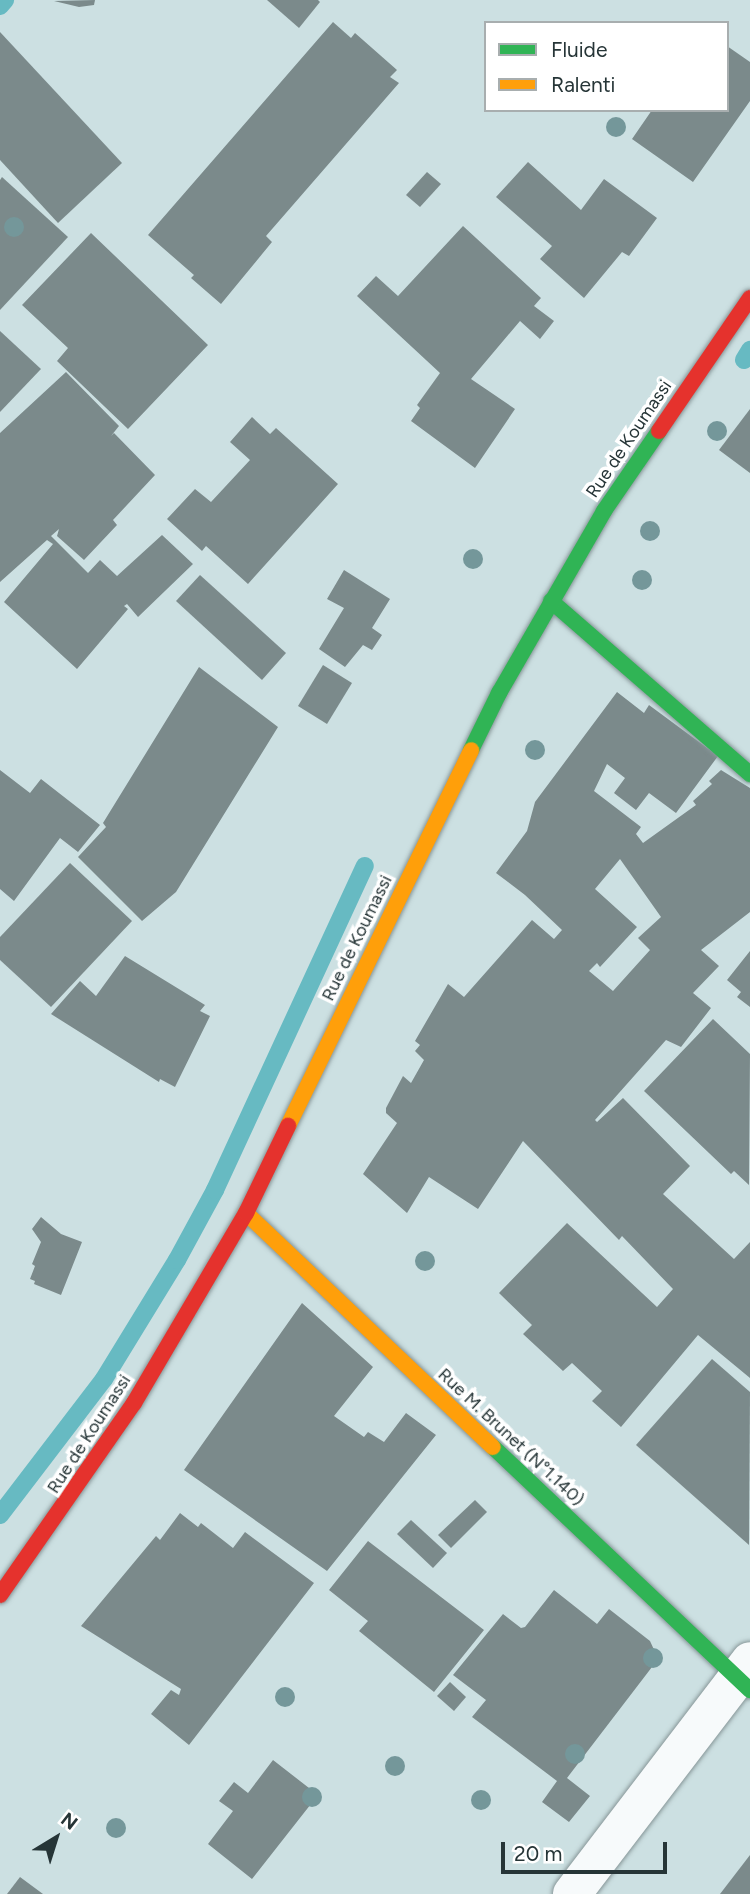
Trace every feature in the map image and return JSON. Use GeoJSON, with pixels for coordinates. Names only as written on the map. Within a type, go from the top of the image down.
{"type":"FeatureCollection","features":[{"type":"Feature","properties":{"kind":"main road","name":"Rue de Koumassi"},"geometry":{"type":"LineString","coordinates":[[0,1595],[134,1404],[246,1213],[499,693],[604,511],[750,298]]}},
{"type":"Feature","properties":{"kind":"main road"},"geometry":{"type":"LineString","coordinates":[[551,601],[750,774]]}},
{"type":"Feature","properties":{"kind":"main road","name":"Rue M. Brunet (N°1.140)"},"geometry":{"type":"LineString","coordinates":[[246,1213],[746,1676]]}},
{"type":"Feature","properties":{"kind":"street"},"geometry":{"type":"LineString","coordinates":[[572,1894],[746,1676]]}},
{"type":"Feature","properties":{"kind":"building"},"geometry":{"type":"Polygon","coordinates":[[[95,0],[94,5],[79,7],[54,1],[95,0]]]}},
{"type":"Feature","properties":{"kind":"building"},"geometry":{"type":"Polygon","coordinates":[[[267,0],[318,0],[320,2],[299,28],[267,0]]]}},
{"type":"Feature","properties":{"kind":"building"},"geometry":{"type":"Polygon","coordinates":[[[333,22],[351,38],[355,33],[397,70],[390,77],[399,83],[266,236],[272,242],[221,304],[191,278],[194,275],[148,235],[333,22]]]}},
{"type":"Feature","properties":{"kind":"building"},"geometry":{"type":"Polygon","coordinates":[[[0,32],[122,163],[58,223],[0,160],[0,32]]]}},
{"type":"Feature","properties":{"kind":"building"},"geometry":{"type":"Polygon","coordinates":[[[729,47],[750,62],[750,101],[693,182],[632,139],[651,112],[729,112],[729,47]]]}},
{"type":"Feature","properties":{"kind":"building"},"geometry":{"type":"Polygon","coordinates":[[[528,162],[581,210],[604,179],[657,218],[629,256],[622,252],[584,298],[540,259],[552,246],[496,197],[528,162]]]}},
{"type":"Feature","properties":{"kind":"building"},"geometry":{"type":"Polygon","coordinates":[[[427,172],[441,184],[420,207],[406,195],[427,172]]]}},
{"type":"Feature","properties":{"kind":"building"},"geometry":{"type":"Polygon","coordinates":[[[2,177],[68,237],[0,310],[0,180],[2,177]]]}},
{"type":"Feature","properties":{"kind":"building"},"geometry":{"type":"Polygon","coordinates":[[[463,226],[541,298],[534,306],[554,321],[540,339],[520,321],[471,379],[515,409],[475,468],[411,421],[420,408],[417,405],[440,373],[357,296],[376,276],[398,296],[463,226]]]}},
{"type":"Feature","properties":{"kind":"building"},"geometry":{"type":"Polygon","coordinates":[[[91,233],[208,345],[128,429],[57,361],[68,348],[22,305],[91,233]]]}},
{"type":"Feature","properties":{"kind":"building"},"geometry":{"type":"Polygon","coordinates":[[[0,331],[41,369],[0,412],[0,331]]]}},
{"type":"Feature","properties":{"kind":"building"},"geometry":{"type":"Polygon","coordinates":[[[66,372],[119,426],[111,436],[114,433],[155,475],[113,520],[117,525],[84,560],[57,536],[59,529],[51,536],[88,573],[100,560],[117,576],[162,535],[193,564],[138,617],[127,604],[124,606],[128,609],[77,669],[4,602],[53,544],[47,540],[0,582],[0,433],[66,372]]]}},
{"type":"Feature","properties":{"kind":"building"},"geometry":{"type":"Polygon","coordinates":[[[750,409],[750,473],[719,450],[750,409]]]}},
{"type":"Feature","properties":{"kind":"building"},"geometry":{"type":"Polygon","coordinates":[[[252,417],[270,434],[276,428],[338,484],[248,584],[206,546],[202,551],[167,519],[195,489],[211,502],[250,460],[230,442],[252,417]]]}},
{"type":"Feature","properties":{"kind":"building"},"geometry":{"type":"Polygon","coordinates":[[[344,570],[390,599],[372,628],[382,635],[372,650],[363,645],[345,667],[319,649],[344,608],[327,599],[344,570]]]}},
{"type":"Feature","properties":{"kind":"building"},"geometry":{"type":"Polygon","coordinates":[[[200,575],[286,653],[262,680],[176,601],[200,575]]]}},
{"type":"Feature","properties":{"kind":"building"},"geometry":{"type":"Polygon","coordinates":[[[323,665],[352,683],[327,724],[298,706],[323,665]]]}},
{"type":"Feature","properties":{"kind":"building"},"geometry":{"type":"Polygon","coordinates":[[[199,667],[278,727],[176,892],[142,921],[78,857],[106,827],[103,823],[199,667]]]}},
{"type":"Feature","properties":{"kind":"building"},"geometry":{"type":"Polygon","coordinates":[[[617,692],[644,713],[649,705],[718,756],[676,813],[649,793],[636,810],[614,793],[625,778],[607,764],[594,791],[641,827],[636,834],[643,843],[696,805],[693,801],[712,784],[709,781],[721,770],[750,788],[750,912],[701,950],[719,966],[693,993],[711,1008],[681,1047],[666,1040],[595,1120],[597,1122],[623,1098],[690,1166],[663,1194],[734,1259],[750,1242],[750,1378],[698,1335],[621,1427],[592,1401],[602,1391],[572,1363],[563,1371],[523,1334],[532,1325],[499,1293],[567,1223],[657,1307],[673,1289],[622,1236],[619,1240],[523,1141],[478,1209],[429,1177],[407,1213],[363,1174],[397,1123],[386,1113],[386,1108],[403,1076],[411,1083],[424,1060],[415,1051],[420,1045],[415,1041],[448,984],[464,997],[532,920],[554,939],[562,930],[525,895],[496,873],[527,831],[535,802],[617,692]],[[620,859],[595,889],[637,927],[600,967],[597,963],[589,971],[613,991],[650,950],[638,938],[661,917],[620,859]]]}},
{"type":"Feature","properties":{"kind":"building"},"geometry":{"type":"Polygon","coordinates":[[[0,770],[30,793],[41,779],[100,825],[78,852],[60,838],[14,901],[0,889],[0,770]]]}},
{"type":"Feature","properties":{"kind":"building"},"geometry":{"type":"Polygon","coordinates":[[[70,863],[132,921],[51,1007],[0,960],[0,937],[70,863]]]}},
{"type":"Feature","properties":{"kind":"building"},"geometry":{"type":"Polygon","coordinates":[[[750,951],[750,1007],[737,997],[741,992],[727,980],[750,951]]]}},
{"type":"Feature","properties":{"kind":"building"},"geometry":{"type":"Polygon","coordinates":[[[125,956],[205,1005],[200,1011],[210,1016],[175,1087],[160,1079],[159,1082],[51,1014],[80,981],[96,996],[125,956]]]}},
{"type":"Feature","properties":{"kind":"building"},"geometry":{"type":"Polygon","coordinates":[[[713,1019],[750,1054],[749,1185],[734,1171],[731,1174],[644,1091],[713,1019]]]}},
{"type":"Feature","properties":{"kind":"building"},"geometry":{"type":"Polygon","coordinates":[[[41,1217],[61,1234],[82,1242],[61,1295],[34,1284],[35,1281],[30,1279],[35,1266],[32,1264],[41,1242],[32,1229],[41,1217]]]}},
{"type":"Feature","properties":{"kind":"building"},"geometry":{"type":"Polygon","coordinates":[[[302,1303],[373,1367],[334,1416],[364,1437],[368,1432],[384,1442],[406,1413],[436,1435],[327,1571],[184,1470],[302,1303]]]}},
{"type":"Feature","properties":{"kind":"building"},"geometry":{"type":"Polygon","coordinates":[[[712,1359],[750,1392],[749,1545],[636,1445],[712,1359]]]}},
{"type":"Feature","properties":{"kind":"building"},"geometry":{"type":"Polygon","coordinates":[[[475,1500],[487,1512],[451,1548],[438,1535],[475,1500]]]}},
{"type":"Feature","properties":{"kind":"building"},"geometry":{"type":"Polygon","coordinates":[[[180,1513],[198,1527],[201,1523],[233,1548],[245,1532],[314,1583],[189,1745],[151,1714],[171,1690],[179,1695],[181,1689],[81,1626],[156,1536],[160,1540],[180,1513]]]}},
{"type":"Feature","properties":{"kind":"building"},"geometry":{"type":"Polygon","coordinates":[[[411,1520],[447,1553],[433,1568],[397,1534],[411,1520]]]}},
{"type":"Feature","properties":{"kind":"building"},"geometry":{"type":"Polygon","coordinates":[[[368,1541],[484,1630],[434,1692],[359,1631],[368,1621],[329,1590],[368,1541]]]}},
{"type":"Feature","properties":{"kind":"building"},"geometry":{"type":"Polygon","coordinates":[[[554,1590],[597,1624],[609,1609],[650,1641],[656,1654],[652,1667],[567,1778],[590,1796],[569,1822],[542,1802],[557,1781],[472,1717],[486,1700],[453,1675],[503,1614],[521,1628],[525,1627],[554,1590]]]}},
{"type":"Feature","properties":{"kind":"building"},"geometry":{"type":"Polygon","coordinates":[[[450,1682],[466,1697],[454,1711],[437,1696],[450,1682]]]}},
{"type":"Feature","properties":{"kind":"building"},"geometry":{"type":"Polygon","coordinates":[[[273,1760],[318,1795],[252,1879],[208,1844],[233,1811],[219,1801],[234,1782],[248,1793],[273,1760]]]}},
{"type":"Feature","properties":{"kind":"building"},"geometry":{"type":"Polygon","coordinates":[[[750,1855],[750,1894],[720,1894],[750,1855]]]}},
{"type":"Feature","properties":{"kind":"building"},"geometry":{"type":"Polygon","coordinates":[[[20,1877],[43,1894],[7,1894],[20,1877]]]}},
{"type":"Feature","properties":{"kind":"waterway"},"geometry":{"type":"LineString","coordinates":[[0,6],[5,0]]}},
{"type":"Feature","properties":{"kind":"waterway"},"geometry":{"type":"LineString","coordinates":[[744,360],[750,350]]}},
{"type":"Feature","properties":{"kind":"waterway"},"geometry":{"type":"LineString","coordinates":[[0,1515],[104,1379],[177,1260],[215,1190],[365,866]]}},
{"type":"Feature","properties":{"kind":"traffic: fast"},"geometry":{"type":"LineString","coordinates":[[471,750],[499,693],[604,511],[659,431]]}},
{"type":"Feature","properties":{"kind":"traffic: fast"},"geometry":{"type":"LineString","coordinates":[[551,601],[750,774]]}},
{"type":"Feature","properties":{"kind":"traffic: fast"},"geometry":{"type":"LineString","coordinates":[[493,1447],[750,1690]]}},
{"type":"Feature","properties":{"kind":"traffic: slow"},"geometry":{"type":"LineString","coordinates":[[288,1126],[471,750]]}},
{"type":"Feature","properties":{"kind":"traffic: slow"},"geometry":{"type":"LineString","coordinates":[[246,1213],[493,1447]]}},
{"type":"Feature","properties":{"kind":"traffic: jam"},"geometry":{"type":"LineString","coordinates":[[659,431],[750,298]]}},
{"type":"Feature","properties":{"kind":"traffic: jam"},"geometry":{"type":"LineString","coordinates":[[0,1595],[134,1403],[246,1213],[288,1126]]}}]}
